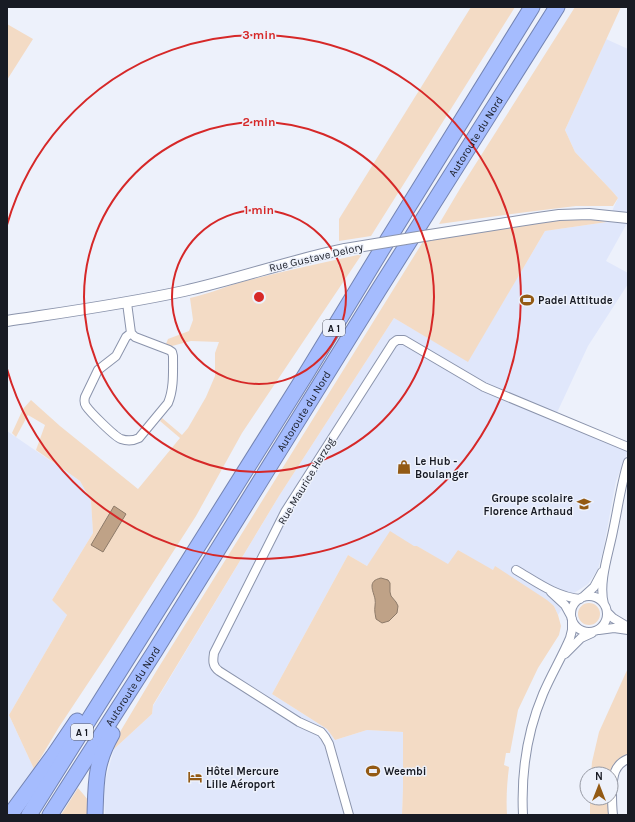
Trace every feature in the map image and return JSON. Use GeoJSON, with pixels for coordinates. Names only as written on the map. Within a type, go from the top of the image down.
{"type":"FeatureCollection","features":[{"type":"Feature","properties":{"kind":"highway","name":"Autoroute du Nord"},"geometry":{"type":"LineString","coordinates":[[29,815],[302,380],[532,7]]}},
{"type":"Feature","properties":{"kind":"highway","name":"Autoroute du Nord"},"geometry":{"type":"LineString","coordinates":[[50,815],[155,651],[378,291],[557,7]]}},
{"type":"Feature","properties":{"kind":"highway"},"geometry":{"type":"LineString","coordinates":[[10,815],[54,755],[110,672],[116,664],[134,648]]}},
{"type":"Feature","properties":{"kind":"highway"},"geometry":{"type":"LineString","coordinates":[[95,815],[96,782],[99,762],[103,751],[154,663],[155,651]]}},
{"type":"Feature","properties":{"kind":"street","name":"Rue Gustave Delory"},"geometry":{"type":"LineString","coordinates":[[7,321],[127,303],[197,288],[312,256],[345,249],[559,215],[589,214],[628,218]]}},
{"type":"Feature","properties":{"kind":"street"},"geometry":{"type":"LineString","coordinates":[[127,303],[131,333],[135,337],[170,350],[173,354],[172,388],[168,403],[139,438],[128,440],[121,439],[115,435],[87,407],[84,403],[84,399],[98,370],[116,356],[126,337],[131,333]]}},
{"type":"Feature","properties":{"kind":"street","name":"Rue Maurice Herzog"},"geometry":{"type":"LineString","coordinates":[[349,815],[329,744],[321,732],[299,722],[218,671],[214,666],[213,658],[214,652],[286,512],[393,342],[397,340],[404,340],[484,387],[628,446]]}},
{"type":"Feature","properties":{"kind":"street"},"geometry":{"type":"LineString","coordinates":[[523,815],[523,783],[528,744],[546,686],[564,655],[576,642],[605,624],[607,618],[603,596],[606,564],[628,462]]}},
{"type":"Feature","properties":{"kind":"street"},"geometry":{"type":"LineString","coordinates":[[558,664],[571,634],[571,617],[573,606],[594,587],[606,564]]}},
{"type":"Feature","properties":{"kind":"street"},"geometry":{"type":"LineString","coordinates":[[516,570],[548,589],[571,598],[593,597],[599,599],[613,618],[628,627]]}},
{"type":"Feature","properties":{"kind":"street"},"geometry":{"type":"LineString","coordinates":[[548,589],[565,605],[574,625],[579,630],[586,632],[614,628],[628,630]]}},
{"type":"Feature","properties":{"kind":"street"},"geometry":{"type":"LineString","coordinates":[[613,815],[612,799],[614,775],[619,765],[628,759]]}},
{"type":"Feature","properties":{"kind":"shaded area"},"geometry":{"type":"Polygon","coordinates":[[[471,7],[515,7],[371,236],[339,241],[339,219],[471,7]]]}},
{"type":"Feature","properties":{"kind":"shaded area"},"geometry":{"type":"Polygon","coordinates":[[[575,7],[621,7],[565,130],[575,152],[618,198],[613,206],[576,206],[439,224],[461,187],[575,7]]]}},
{"type":"Feature","properties":{"kind":"shaded area"},"geometry":{"type":"Polygon","coordinates":[[[7,24],[33,39],[7,80],[7,24]]]}},
{"type":"Feature","properties":{"kind":"shaded area"},"geometry":{"type":"Polygon","coordinates":[[[606,39],[628,49],[628,225],[626,225],[606,261],[628,273],[628,284],[588,346],[555,417],[628,451],[616,481],[603,551],[598,569],[588,584],[571,595],[558,615],[554,606],[495,567],[493,571],[458,550],[448,565],[417,546],[367,566],[348,555],[272,694],[327,729],[335,740],[367,730],[403,732],[402,815],[105,815],[103,788],[114,749],[152,714],[153,706],[279,496],[394,318],[468,361],[545,231],[607,222],[618,198],[575,152],[565,130],[606,39]]]}},
{"type":"Feature","properties":{"kind":"shaded area"},"geometry":{"type":"Polygon","coordinates":[[[581,218],[607,222],[545,231],[468,362],[394,318],[279,496],[153,705],[152,714],[114,749],[114,742],[157,670],[424,240],[541,222],[581,218]]]}},
{"type":"Feature","properties":{"kind":"shaded area"},"geometry":{"type":"Polygon","coordinates":[[[362,254],[242,433],[196,516],[59,727],[34,769],[9,715],[67,615],[52,600],[93,533],[91,501],[80,481],[36,450],[45,425],[28,415],[16,437],[12,433],[23,409],[31,400],[60,426],[138,489],[180,438],[160,421],[162,418],[182,435],[188,428],[206,397],[215,376],[215,353],[219,342],[191,341],[172,346],[166,344],[168,339],[189,331],[193,320],[190,298],[245,281],[362,254]]]}},
{"type":"Feature","properties":{"kind":"shaded area"},"geometry":{"type":"Polygon","coordinates":[[[7,431],[80,481],[91,501],[93,533],[52,600],[67,615],[9,715],[34,769],[7,804],[7,431]]]}},
{"type":"Feature","properties":{"kind":"shaded area"},"geometry":{"type":"Polygon","coordinates":[[[114,506],[126,514],[103,552],[91,545],[114,506]]]}},
{"type":"Feature","properties":{"kind":"shaded area"},"geometry":{"type":"Polygon","coordinates":[[[390,531],[448,564],[458,550],[493,570],[495,566],[547,600],[554,606],[558,615],[561,626],[559,635],[538,668],[518,710],[510,753],[506,753],[504,765],[509,767],[507,815],[402,815],[403,732],[367,730],[335,740],[327,729],[272,694],[348,555],[367,566],[390,531]]]}},
{"type":"Feature","properties":{"kind":"shaded area"},"geometry":{"type":"Polygon","coordinates":[[[381,578],[388,580],[390,583],[391,596],[398,606],[397,613],[389,621],[382,623],[376,619],[375,601],[372,589],[372,584],[374,581],[381,578]]]}},
{"type":"Feature","properties":{"kind":"shaded area"},"geometry":{"type":"Polygon","coordinates":[[[585,603],[593,603],[600,610],[600,618],[593,625],[585,625],[578,618],[578,610],[585,603]]]}},
{"type":"Feature","properties":{"kind":"shaded area"},"geometry":{"type":"Polygon","coordinates":[[[628,668],[628,758],[619,766],[592,766],[599,732],[628,668]]]}},
{"type":"Feature","properties":{"kind":"shaded area"},"geometry":{"type":"Polygon","coordinates":[[[78,788],[89,801],[89,815],[61,815],[78,788]]]}},
{"type":"Feature","properties":{"kind":"shaded area"},"geometry":{"type":"Polygon","coordinates":[[[590,806],[611,806],[610,815],[590,815],[590,806]]]}},
{"type":"Feature","properties":{"kind":"place","name":"Padel Attitude"},"geometry":{"type":"Point","coordinates":[527,300]}},
{"type":"Feature","properties":{"kind":"place","name":"Le Hub - Boulanger"},"geometry":{"type":"Point","coordinates":[404,467]}},
{"type":"Feature","properties":{"kind":"place","name":"Groupe scolaire Florence Arthaud"},"geometry":{"type":"Point","coordinates":[584,504]}},
{"type":"Feature","properties":{"kind":"place","name":"Weembi"},"geometry":{"type":"Point","coordinates":[373,771]}},
{"type":"Feature","properties":{"kind":"place","name":"Hôtel Mercure Lille Aéroport"},"geometry":{"type":"Point","coordinates":[195,777]}}]}
